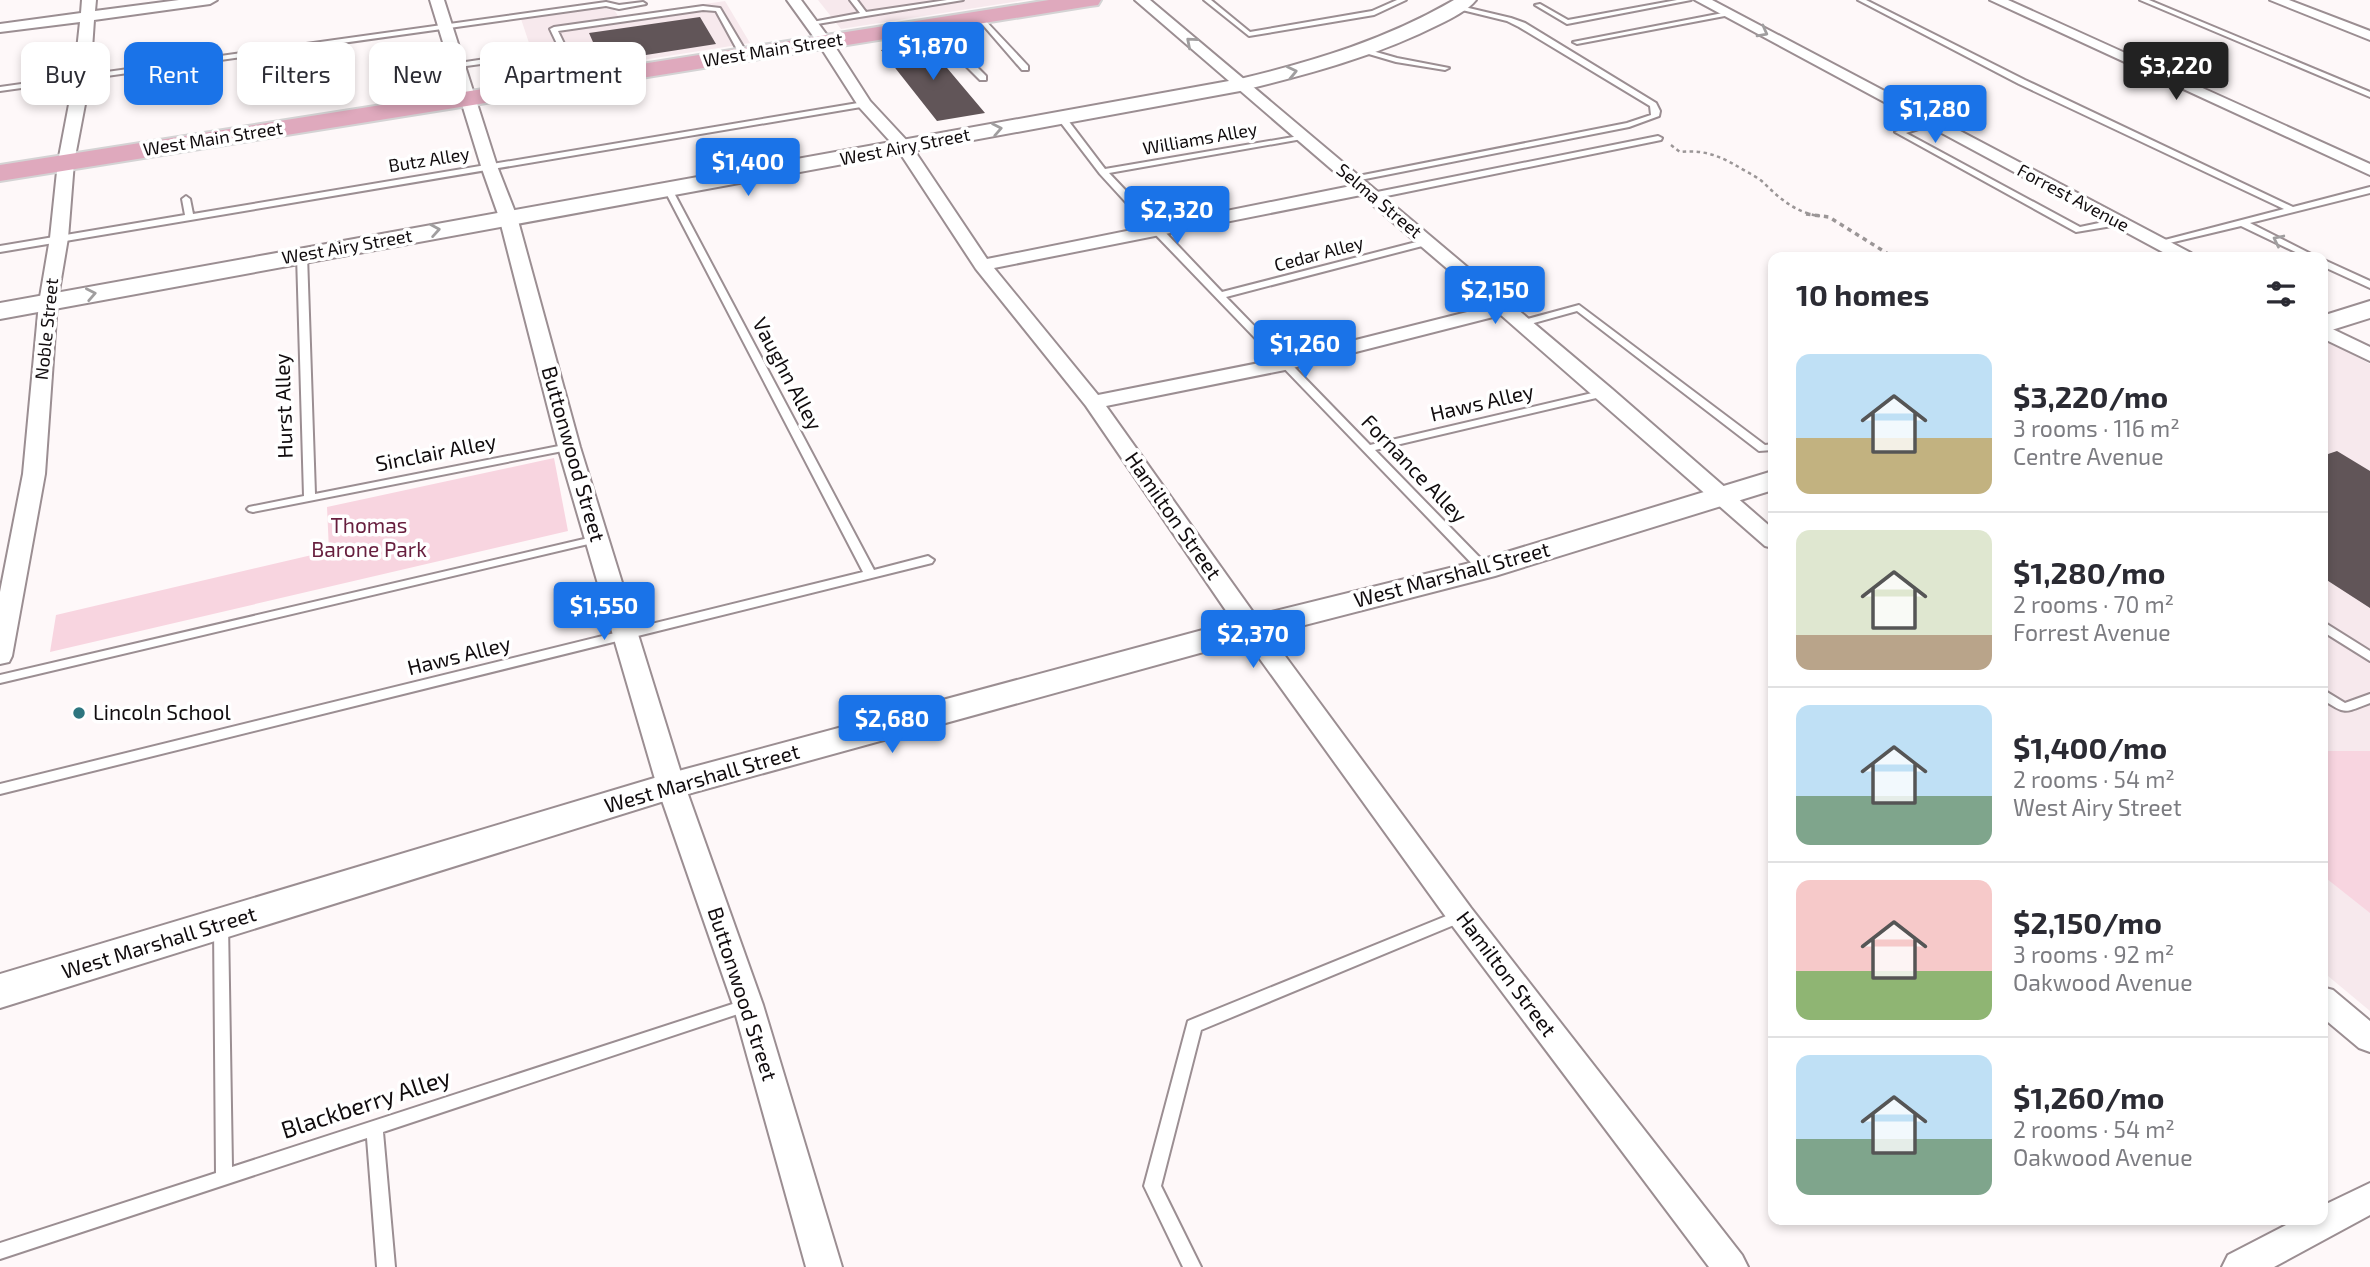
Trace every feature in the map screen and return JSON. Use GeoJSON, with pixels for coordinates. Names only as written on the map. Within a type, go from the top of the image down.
{"type":"FeatureCollection","features":[{"type":"Feature","properties":{"kind":"main road","name":"West Main Street"},"geometry":{"type":"LineString","coordinates":[[646,70],[744,55],[818,32],[930,25],[979,18],[1028,4],[1090,0]]}},
{"type":"Feature","properties":{"kind":"main road","name":"West Airy Street"},"geometry":{"type":"LineString","coordinates":[[0,311],[1240,85],[1316,66],[1365,50],[1413,30],[1462,4]]}},
{"type":"Feature","properties":{"kind":"main road","name":"West Main Street"},"geometry":{"type":"LineString","coordinates":[[0,173],[480,96]]}},
{"type":"Feature","properties":{"kind":"main road"},"geometry":{"type":"LineString","coordinates":[[2328,325],[2370,309]]}},
{"type":"Feature","properties":{"kind":"main road","name":"West Marshall Street"},"geometry":{"type":"LineString","coordinates":[[0,991],[671,786],[1251,628],[1484,569],[1768,481]]}},
{"type":"Feature","properties":{"kind":"street"},"geometry":{"type":"LineString","coordinates":[[0,29],[89,8],[210,0]]}},
{"type":"Feature","properties":{"kind":"street","name":"Buttonwood Street"},"geometry":{"type":"LineString","coordinates":[[437,0],[452,42]]}},
{"type":"Feature","properties":{"kind":"street","name":"Hamilton Street"},"geometry":{"type":"LineString","coordinates":[[794,0],[864,104],[904,147],[982,265],[1093,402],[1251,628],[1461,916],[1730,1267]]}},
{"type":"Feature","properties":{"kind":"street","name":"Selma Street"},"geometry":{"type":"LineString","coordinates":[[1142,0],[1605,393],[1768,537]]}},
{"type":"Feature","properties":{"kind":"street","name":"Forrest Avenue"},"geometry":{"type":"LineString","coordinates":[[1702,0],[2175,252]]}},
{"type":"Feature","properties":{"kind":"street"},"geometry":{"type":"LineString","coordinates":[[1997,0],[2370,170]]}},
{"type":"Feature","properties":{"kind":"street"},"geometry":{"type":"LineString","coordinates":[[2277,0],[2370,36]]}},
{"type":"Feature","properties":{"kind":"street","name":"Noble Street"},"geometry":{"type":"LineString","coordinates":[[86,42],[89,8]]}},
{"type":"Feature","properties":{"kind":"street","name":"Buttonwood Street"},"geometry":{"type":"LineString","coordinates":[[466,86],[489,166],[508,217],[569,447],[671,786],[748,1005],[824,1267]]}},
{"type":"Feature","properties":{"kind":"street","name":"Noble Street"},"geometry":{"type":"LineString","coordinates":[[0,656],[34,474],[48,303],[59,238],[66,162],[77,105]]}},
{"type":"Feature","properties":{"kind":"street"},"geometry":{"type":"LineString","coordinates":[[982,265],[1363,188]]}},
{"type":"Feature","properties":{"kind":"street"},"geometry":{"type":"LineString","coordinates":[[1093,402],[1284,364],[1505,308]]}},
{"type":"Feature","properties":{"kind":"street"},"geometry":{"type":"LineString","coordinates":[[2328,330],[2370,355]]}},
{"type":"Feature","properties":{"kind":"street"},"geometry":{"type":"LineString","coordinates":[[2328,1004],[2370,1039]]}},
{"type":"Feature","properties":{"kind":"street"},"geometry":{"type":"LineString","coordinates":[[2328,1220],[2370,1198]]}},
{"type":"Feature","properties":{"kind":"street"},"geometry":{"type":"LineString","coordinates":[[2240,1267],[2319,1225]]}},
{"type":"Feature","properties":{"kind":"lane"},"geometry":{"type":"LineString","coordinates":[[110,74],[606,5],[619,7],[642,2],[654,7],[709,0]]}},
{"type":"Feature","properties":{"kind":"lane"},"geometry":{"type":"LineString","coordinates":[[853,0],[864,14]]}},
{"type":"Feature","properties":{"kind":"lane"},"geometry":{"type":"LineString","coordinates":[[818,32],[864,14],[960,0]]}},
{"type":"Feature","properties":{"kind":"lane"},"geometry":{"type":"LineString","coordinates":[[1207,0],[1249,34],[1374,13],[1403,0]]}},
{"type":"Feature","properties":{"kind":"lane"},"geometry":{"type":"LineString","coordinates":[[1538,5],[1567,22],[1688,0]]}},
{"type":"Feature","properties":{"kind":"lane"},"geometry":{"type":"LineString","coordinates":[[1861,0],[2022,82],[2291,210]]}},
{"type":"Feature","properties":{"kind":"lane"},"geometry":{"type":"LineString","coordinates":[[2143,0],[2370,95]]}},
{"type":"Feature","properties":{"kind":"lane"},"geometry":{"type":"LineString","coordinates":[[1363,188],[1629,125],[1654,116],[1656,111],[1653,105],[1522,26],[1462,4]]}},
{"type":"Feature","properties":{"kind":"lane"},"geometry":{"type":"LineString","coordinates":[[560,42],[554,29],[704,8],[718,9],[744,55]]}},
{"type":"Feature","properties":{"kind":"lane"},"geometry":{"type":"LineString","coordinates":[[1577,41],[1728,14]]}},
{"type":"Feature","properties":{"kind":"lane"},"geometry":{"type":"LineString","coordinates":[[979,18],[1025,68]]}},
{"type":"Feature","properties":{"kind":"lane"},"geometry":{"type":"LineString","coordinates":[[930,25],[983,78]]}},
{"type":"Feature","properties":{"kind":"lane"},"geometry":{"type":"LineString","coordinates":[[1365,50],[1396,60],[1445,68]]}},
{"type":"Feature","properties":{"kind":"lane"},"geometry":{"type":"LineString","coordinates":[[0,89],[21,86]]}},
{"type":"Feature","properties":{"kind":"lane","name":"Butz Alley"},"geometry":{"type":"LineString","coordinates":[[0,248],[864,104]]}},
{"type":"Feature","properties":{"kind":"lane","name":"Fornance Alley"},"geometry":{"type":"LineString","coordinates":[[1061,117],[1103,173],[1156,230],[1484,569]]}},
{"type":"Feature","properties":{"kind":"lane"},"geometry":{"type":"LineString","coordinates":[[1933,123],[1899,132],[2079,230],[2118,222]]}},
{"type":"Feature","properties":{"kind":"lane","name":"Williams Alley"},"geometry":{"type":"LineString","coordinates":[[1103,173],[1302,137]]}},
{"type":"Feature","properties":{"kind":"lane"},"geometry":{"type":"LineString","coordinates":[[1363,188],[1658,138]]}},
{"type":"Feature","properties":{"kind":"lane"},"geometry":{"type":"LineString","coordinates":[[2160,244],[2370,190]]}},
{"type":"Feature","properties":{"kind":"lane","name":"Vaughn Alley"},"geometry":{"type":"LineString","coordinates":[[670,191],[870,574]]}},
{"type":"Feature","properties":{"kind":"lane"},"geometry":{"type":"LineString","coordinates":[[186,199],[189,216]]}},
{"type":"Feature","properties":{"kind":"lane"},"geometry":{"type":"LineString","coordinates":[[2242,223],[2303,252]]}},
{"type":"Feature","properties":{"kind":"lane","name":"Cedar Alley"},"geometry":{"type":"LineString","coordinates":[[1219,296],[1427,242]]}},
{"type":"Feature","properties":{"kind":"lane","name":"Hurst Alley"},"geometry":{"type":"LineString","coordinates":[[302,255],[310,498]]}},
{"type":"Feature","properties":{"kind":"lane"},"geometry":{"type":"LineString","coordinates":[[2328,265],[2370,285]]}},
{"type":"Feature","properties":{"kind":"lane"},"geometry":{"type":"LineString","coordinates":[[1523,323],[1579,308],[1763,449],[1768,448]]}},
{"type":"Feature","properties":{"kind":"lane","name":"Haws Alley"},"geometry":{"type":"LineString","coordinates":[[1368,449],[1605,393]]}},
{"type":"Feature","properties":{"kind":"lane","name":"Sinclair Alley"},"geometry":{"type":"LineString","coordinates":[[310,498],[569,447]]}},
{"type":"Feature","properties":{"kind":"lane"},"geometry":{"type":"LineString","coordinates":[[253,509],[310,498]]}},
{"type":"Feature","properties":{"kind":"lane"},"geometry":{"type":"LineString","coordinates":[[0,679],[597,539]]}},
{"type":"Feature","properties":{"kind":"lane","name":"Haws Alley"},"geometry":{"type":"LineString","coordinates":[[0,789],[928,561]]}},
{"type":"Feature","properties":{"kind":"lane"},"geometry":{"type":"LineString","coordinates":[[2328,629],[2370,657]]}},
{"type":"Feature","properties":{"kind":"lane"},"geometry":{"type":"LineString","coordinates":[[2328,697],[2344,708],[2370,698]]}},
{"type":"Feature","properties":{"kind":"lane"},"geometry":{"type":"LineString","coordinates":[[1192,1267],[1152,1186],[1194,1026],[1461,916]]}},
{"type":"Feature","properties":{"kind":"lane"},"geometry":{"type":"LineString","coordinates":[[221,924],[224,1177]]}},
{"type":"Feature","properties":{"kind":"lane","name":"Blackberry Alley"},"geometry":{"type":"LineString","coordinates":[[0,1251],[748,1005]]}},
{"type":"Feature","properties":{"kind":"lane"},"geometry":{"type":"LineString","coordinates":[[374,1128],[386,1267]]}},
{"type":"Feature","properties":{"kind":"path"},"geometry":{"type":"LineString","coordinates":[[1658,138],[1680,152],[1699,150],[1720,155],[1764,182],[1773,194],[1805,214],[1829,217],[1886,252]]}},
{"type":"Feature","properties":{"kind":"shaded area"},"geometry":{"type":"Polygon","coordinates":[[[818,0],[1026,0],[841,29],[818,0]]]}},
{"type":"Feature","properties":{"kind":"shaded area"},"geometry":{"type":"Polygon","coordinates":[[[725,1],[750,43],[646,59],[646,42],[529,42],[521,19],[599,8],[614,10],[619,17],[725,1]]]}},
{"type":"Feature","properties":{"kind":"shaded area"},"geometry":{"type":"Polygon","coordinates":[[[2328,341],[2370,364],[2370,1011],[2328,976],[2328,341]]]}},
{"type":"Feature","properties":{"kind":"green space","name":"Thomas Barone Park"},"geometry":{"type":"Polygon","coordinates":[[[554,458],[568,531],[50,652],[56,615],[329,551],[327,507],[554,458]]]}},
{"type":"Feature","properties":{"kind":"green space"},"geometry":{"type":"Polygon","coordinates":[[[2328,751],[2370,751],[2370,913],[2328,880],[2328,751]]]}},
{"type":"Feature","properties":{"kind":"building"},"geometry":{"type":"Polygon","coordinates":[[[700,17],[716,44],[646,55],[646,42],[593,42],[589,33],[700,17]]]}},
{"type":"Feature","properties":{"kind":"building"},"geometry":{"type":"Polygon","coordinates":[[[926,43],[985,113],[937,121],[881,50],[926,43]]]}},
{"type":"Feature","properties":{"kind":"building"},"geometry":{"type":"Polygon","coordinates":[[[2337,451],[2370,471],[2370,608],[2328,581],[2328,454],[2337,451]]]}},
{"type":"Feature","properties":{"kind":"place","name":"Lincoln School"},"geometry":{"type":"Point","coordinates":[79,713]}}]}
